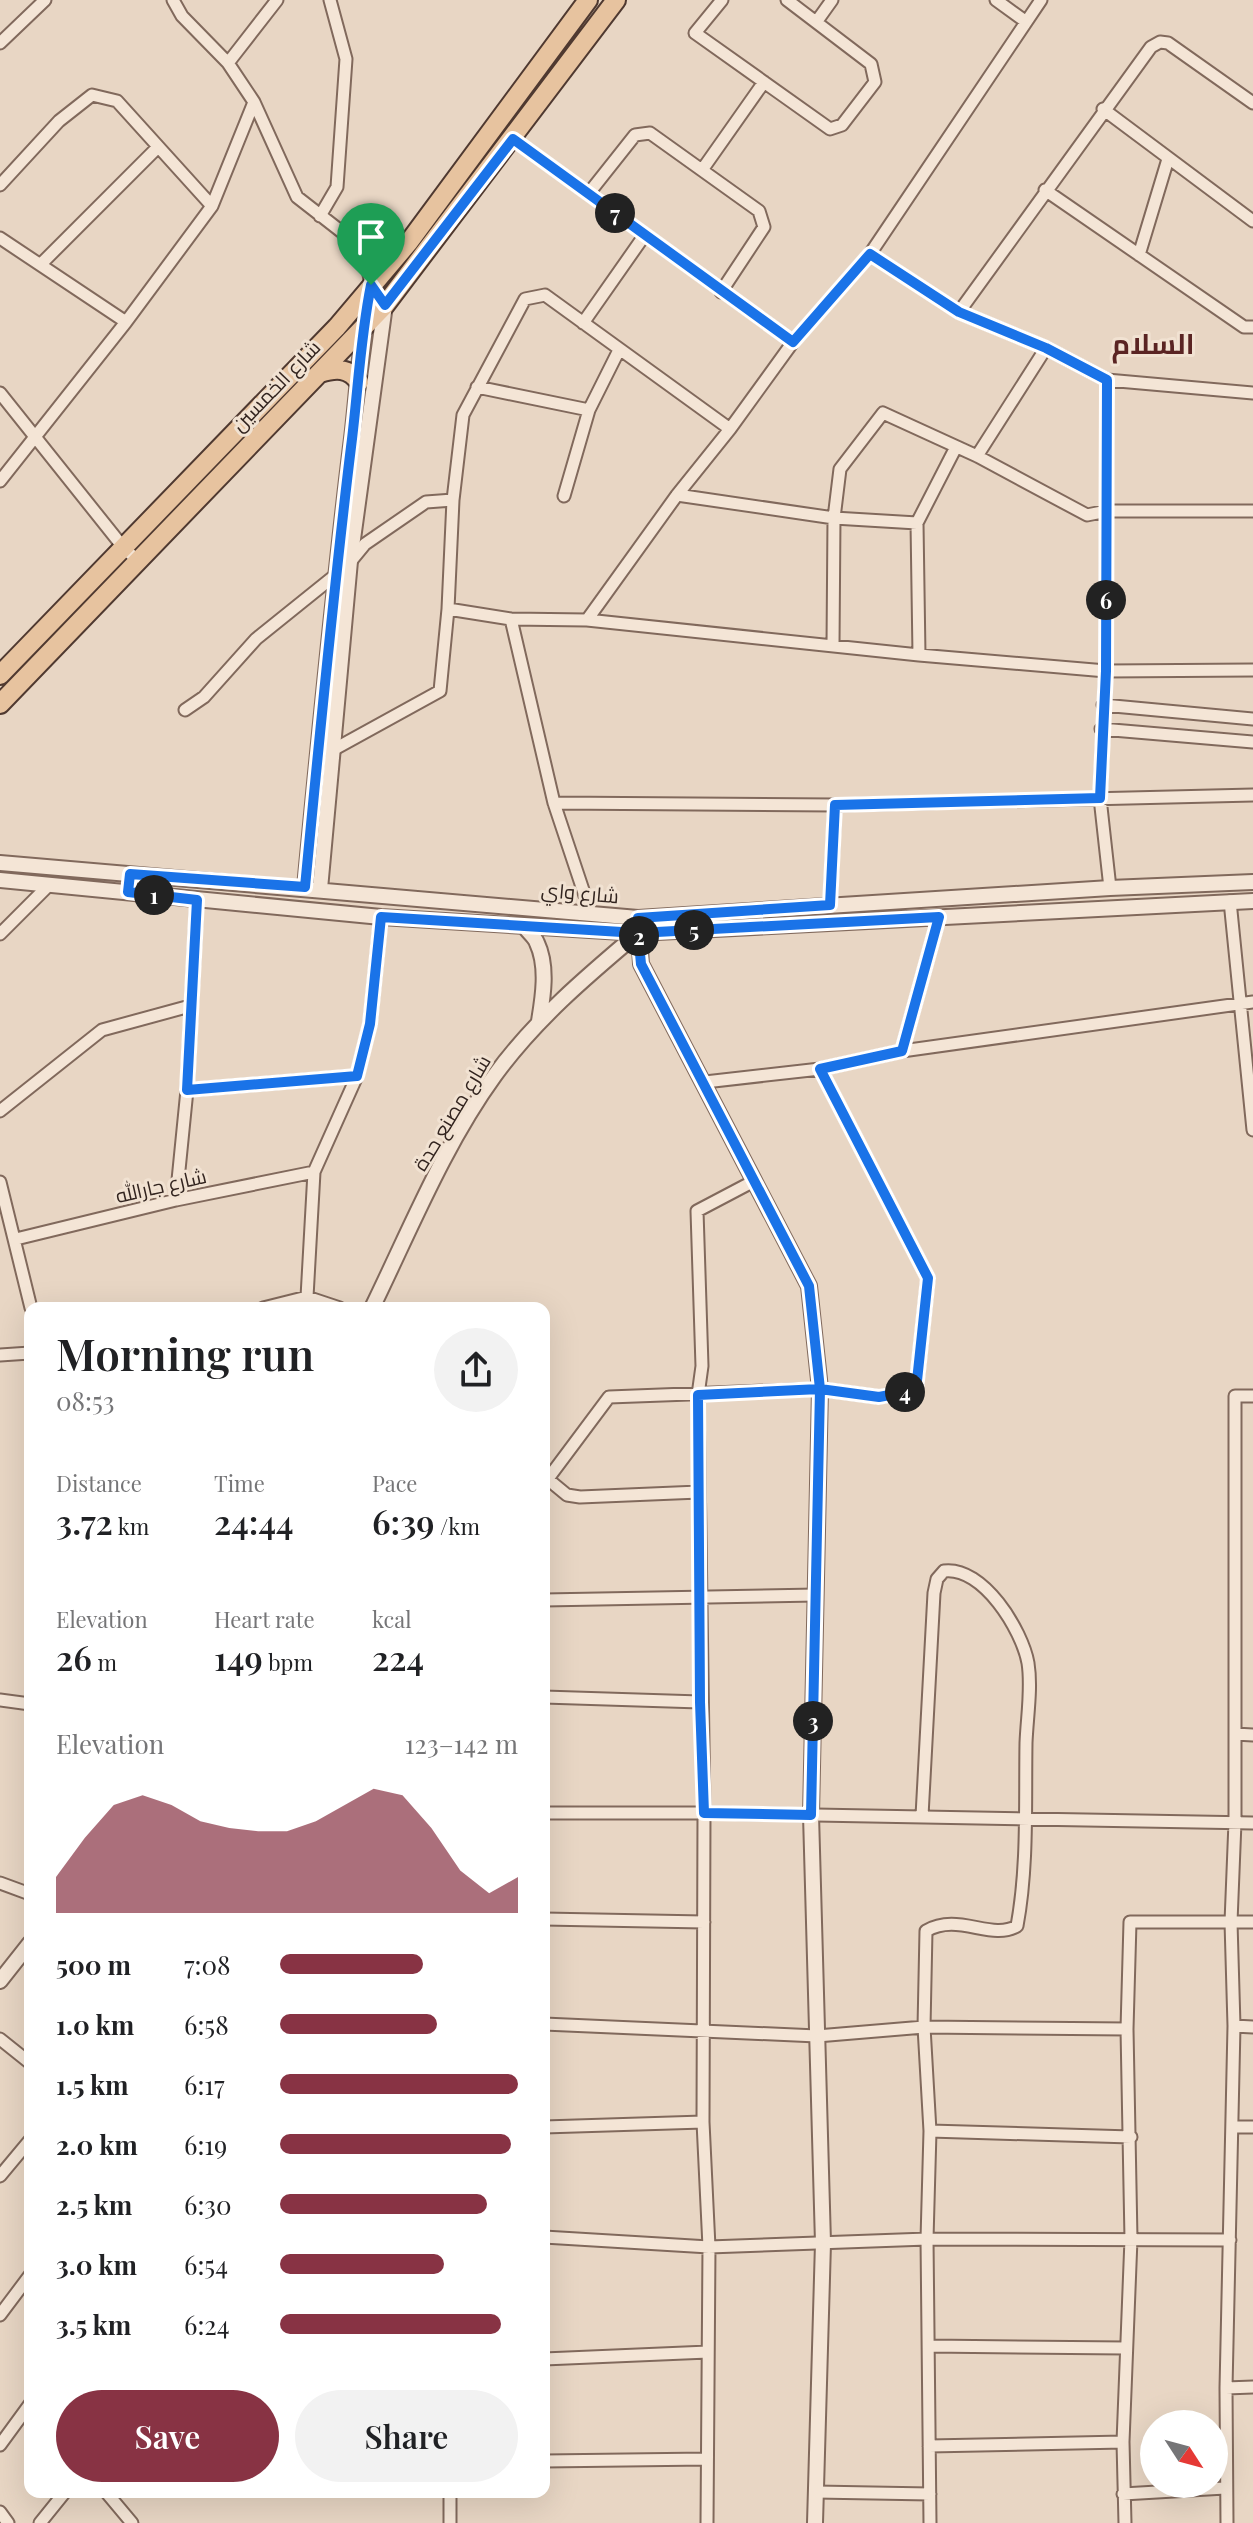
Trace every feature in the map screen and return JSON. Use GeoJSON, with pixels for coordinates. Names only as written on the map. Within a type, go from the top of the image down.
{"type":"FeatureCollection","features":[{"type":"Feature","properties":{"kind":"main road","name":"شارع الخمسين"},"geometry":{"type":"LineString","coordinates":[[0,675],[337,327],[409,242],[588,0]]}},
{"type":"Feature","properties":{"kind":"main road","name":"شارع الخمسين"},"geometry":{"type":"LineString","coordinates":[[0,704],[385,305],[616,0]]}},
{"type":"Feature","properties":{"kind":"main road"},"geometry":{"type":"LineString","coordinates":[[320,373],[333,369],[346,371],[359,382]]}},
{"type":"Feature","properties":{"kind":"street"},"geometry":{"type":"LineString","coordinates":[[0,43],[45,0]]}},
{"type":"Feature","properties":{"kind":"street"},"geometry":{"type":"LineString","coordinates":[[173,0],[182,16],[228,63],[254,102],[297,197],[356,243],[367,264],[371,285],[362,327],[359,382],[335,576],[312,888]]}},
{"type":"Feature","properties":{"kind":"street"},"geometry":{"type":"LineString","coordinates":[[228,63],[277,0]]}},
{"type":"Feature","properties":{"kind":"street"},"geometry":{"type":"LineString","coordinates":[[320,216],[337,187],[346,59],[330,0]]}},
{"type":"Feature","properties":{"kind":"street"},"geometry":{"type":"LineString","coordinates":[[722,0],[695,33],[830,129],[842,125],[875,82],[871,64],[787,0]]}},
{"type":"Feature","properties":{"kind":"street"},"geometry":{"type":"LineString","coordinates":[[817,21],[832,0]]}},
{"type":"Feature","properties":{"kind":"street"},"geometry":{"type":"LineString","coordinates":[[996,0],[1025,21]]}},
{"type":"Feature","properties":{"kind":"street"},"geometry":{"type":"LineString","coordinates":[[587,620],[793,342],[870,254],[1041,0]]}},
{"type":"Feature","properties":{"kind":"street"},"geometry":{"type":"LineString","coordinates":[[959,312],[1103,109],[1151,47],[1160,42],[1168,43],[1253,103]]}},
{"type":"Feature","properties":{"kind":"street"},"geometry":{"type":"LineString","coordinates":[[702,170],[764,82]]}},
{"type":"Feature","properties":{"kind":"street"},"geometry":{"type":"LineString","coordinates":[[0,185],[59,121],[92,95],[117,101],[212,206]]}},
{"type":"Feature","properties":{"kind":"street"},"geometry":{"type":"LineString","coordinates":[[0,481],[126,322],[212,206],[254,102]]}},
{"type":"Feature","properties":{"kind":"street"},"geometry":{"type":"LineString","coordinates":[[1103,109],[1253,221]]}},
{"type":"Feature","properties":{"kind":"street"},"geometry":{"type":"LineString","coordinates":[[589,193],[635,135],[650,133],[759,211],[764,227],[721,292]]}},
{"type":"Feature","properties":{"kind":"street"},"geometry":{"type":"LineString","coordinates":[[513,139],[793,342]]}},
{"type":"Feature","properties":{"kind":"street"},"geometry":{"type":"LineString","coordinates":[[41,264],[158,147]]}},
{"type":"Feature","properties":{"kind":"street"},"geometry":{"type":"LineString","coordinates":[[1139,255],[1168,159]]}},
{"type":"Feature","properties":{"kind":"street"},"geometry":{"type":"LineString","coordinates":[[1045,190],[1244,327],[1253,327]]}},
{"type":"Feature","properties":{"kind":"street"},"geometry":{"type":"LineString","coordinates":[[583,323],[644,236]]}},
{"type":"Feature","properties":{"kind":"street"},"geometry":{"type":"LineString","coordinates":[[0,238],[126,322]]}},
{"type":"Feature","properties":{"kind":"street"},"geometry":{"type":"LineString","coordinates":[[870,254],[959,312],[1046,348],[1107,380],[1253,393]]}},
{"type":"Feature","properties":{"kind":"street"},"geometry":{"type":"LineString","coordinates":[[312,888],[331,751],[350,561],[385,305],[371,285]]}},
{"type":"Feature","properties":{"kind":"street"},"geometry":{"type":"LineString","coordinates":[[331,751],[440,691],[448,609],[453,500],[463,415],[525,299],[545,295],[730,429]]}},
{"type":"Feature","properties":{"kind":"street"},"geometry":{"type":"LineString","coordinates":[[977,456],[1046,348]]}},
{"type":"Feature","properties":{"kind":"street"},"geometry":{"type":"LineString","coordinates":[[564,496],[589,410],[619,350]]}},
{"type":"Feature","properties":{"kind":"street"},"geometry":{"type":"LineString","coordinates":[[1107,380],[1106,671],[1100,798],[1110,888]]}},
{"type":"Feature","properties":{"kind":"street"},"geometry":{"type":"LineString","coordinates":[[477,387],[589,410]]}},
{"type":"Feature","properties":{"kind":"street"},"geometry":{"type":"LineString","coordinates":[[0,393],[123,547],[137,560]]}},
{"type":"Feature","properties":{"kind":"street"},"geometry":{"type":"LineString","coordinates":[[833,645],[834,518],[840,469],[883,413],[977,456],[1087,515],[1107,511],[1253,511]]}},
{"type":"Feature","properties":{"kind":"street"},"geometry":{"type":"LineString","coordinates":[[919,655],[917,523],[956,447]]}},
{"type":"Feature","properties":{"kind":"street"},"geometry":{"type":"LineString","coordinates":[[677,495],[834,518],[917,523]]}},
{"type":"Feature","properties":{"kind":"street"},"geometry":{"type":"LineString","coordinates":[[185,710],[204,697],[256,639],[335,576],[365,544],[426,502],[453,500]]}},
{"type":"Feature","properties":{"kind":"street"},"geometry":{"type":"LineString","coordinates":[[448,609],[511,619],[587,620],[1106,671],[1253,670]]}},
{"type":"Feature","properties":{"kind":"street"},"geometry":{"type":"LineString","coordinates":[[511,619],[554,803],[591,914]]}},
{"type":"Feature","properties":{"kind":"street"},"geometry":{"type":"LineString","coordinates":[[1101,729],[1247,742],[1247,718],[1103,705]]}},
{"type":"Feature","properties":{"kind":"street"},"geometry":{"type":"LineString","coordinates":[[554,803],[835,805],[1253,795]]}},
{"type":"Feature","properties":{"kind":"street"},"geometry":{"type":"LineString","coordinates":[[830,905],[835,805]]}},
{"type":"Feature","properties":{"kind":"street","name":"شارع واي"},"geometry":{"type":"LineString","coordinates":[[0,863],[591,914],[638,926],[830,905],[1253,882]]}},
{"type":"Feature","properties":{"kind":"street"},"geometry":{"type":"LineString","coordinates":[[128,892],[130,874]]}},
{"type":"Feature","properties":{"kind":"street","name":"شارع واي"},"geometry":{"type":"LineString","coordinates":[[0,880],[381,917],[525,927],[939,917],[1253,901]]}},
{"type":"Feature","properties":{"kind":"street"},"geometry":{"type":"LineString","coordinates":[[1169,885],[1171,903]]}},
{"type":"Feature","properties":{"kind":"street"},"geometry":{"type":"LineString","coordinates":[[0,934],[48,886]]}},
{"type":"Feature","properties":{"kind":"street"},"geometry":{"type":"LineString","coordinates":[[176,1200],[187,1090],[197,900]]}},
{"type":"Feature","properties":{"kind":"street"},"geometry":{"type":"LineString","coordinates":[[1230,901],[1253,1130]]}},
{"type":"Feature","properties":{"kind":"street"},"geometry":{"type":"LineString","coordinates":[[307,1297],[314,1172],[357,1076],[370,1024],[381,917]]}},
{"type":"Feature","properties":{"kind":"street"},"geometry":{"type":"LineString","coordinates":[[902,1051],[939,917]]}},
{"type":"Feature","properties":{"kind":"street"},"geometry":{"type":"LineString","coordinates":[[638,926],[641,964],[809,1286],[820,1389],[811,1815],[823,2243],[815,2523]]}},
{"type":"Feature","properties":{"kind":"street","name":"شارع مصنع حدة"},"geometry":{"type":"LineString","coordinates":[[375,1302],[455,1139],[494,1076],[539,1021],[638,926]]}},
{"type":"Feature","properties":{"kind":"street"},"geometry":{"type":"LineString","coordinates":[[525,927],[537,942],[543,968],[539,1021]]}},
{"type":"Feature","properties":{"kind":"street"},"geometry":{"type":"LineString","coordinates":[[705,1082],[820,1069],[902,1051],[1253,1002]]}},
{"type":"Feature","properties":{"kind":"street"},"geometry":{"type":"LineString","coordinates":[[0,1111],[102,1030],[190,1006]]}},
{"type":"Feature","properties":{"kind":"street"},"geometry":{"type":"LineString","coordinates":[[550,1473],[609,1397],[820,1389],[879,1397],[916,1390],[928,1278],[820,1069]]}},
{"type":"Feature","properties":{"kind":"street"},"geometry":{"type":"LineString","coordinates":[[187,1090],[357,1076]]}},
{"type":"Feature","properties":{"kind":"street","name":"شارع جارالله"},"geometry":{"type":"LineString","coordinates":[[16,1239],[176,1200],[314,1172]]}},
{"type":"Feature","properties":{"kind":"street"},"geometry":{"type":"LineString","coordinates":[[707,2523],[709,2247],[703,2122],[704,1813],[700,1702],[698,1395],[702,1366],[697,1211],[754,1181]]}},
{"type":"Feature","properties":{"kind":"street"},"geometry":{"type":"LineString","coordinates":[[0,1182],[30,1302]]}},
{"type":"Feature","properties":{"kind":"street"},"geometry":{"type":"LineString","coordinates":[[287,1302],[307,1297],[322,1302]]}},
{"type":"Feature","properties":{"kind":"street"},"geometry":{"type":"LineString","coordinates":[[0,1355],[24,1353]]}},
{"type":"Feature","properties":{"kind":"street"},"geometry":{"type":"LineString","coordinates":[[1226,2410],[1234,2026],[1231,1922],[1235,1822],[1235,1396],[1253,1396]]}},
{"type":"Feature","properties":{"kind":"street"},"geometry":{"type":"LineString","coordinates":[[550,1483],[567,1495],[580,1497],[699,1492]]}},
{"type":"Feature","properties":{"kind":"street"},"geometry":{"type":"LineString","coordinates":[[922,1816],[934,1593],[937,1579],[944,1571],[956,1569],[976,1581],[1010,1617],[1023,1641],[1029,1666],[1017,1926],[1008,1931],[945,1923],[926,1931],[924,2027],[930,2131],[927,2239],[930,2523]]}},
{"type":"Feature","properties":{"kind":"street"},"geometry":{"type":"LineString","coordinates":[[550,1600],[816,1595]]}},
{"type":"Feature","properties":{"kind":"street"},"geometry":{"type":"LineString","coordinates":[[550,1697],[700,1702]]}},
{"type":"Feature","properties":{"kind":"street"},"geometry":{"type":"LineString","coordinates":[[0,1700],[24,1703]]}},
{"type":"Feature","properties":{"kind":"street"},"geometry":{"type":"LineString","coordinates":[[1235,1734],[1253,1735]]}},
{"type":"Feature","properties":{"kind":"street"},"geometry":{"type":"LineString","coordinates":[[550,1813],[1024,1817],[1253,1823]]}},
{"type":"Feature","properties":{"kind":"street"},"geometry":{"type":"LineString","coordinates":[[0,1883],[24,1892]]}},
{"type":"Feature","properties":{"kind":"street"},"geometry":{"type":"LineString","coordinates":[[550,1919],[704,1922]]}},
{"type":"Feature","properties":{"kind":"street"},"geometry":{"type":"LineString","coordinates":[[1125,2523],[1123,2442],[1131,2239],[1127,2029],[1130,1922],[1253,1922]]}},
{"type":"Feature","properties":{"kind":"street"},"geometry":{"type":"LineString","coordinates":[[0,1981],[24,1951]]}},
{"type":"Feature","properties":{"kind":"street"},"geometry":{"type":"LineString","coordinates":[[550,2024],[817,2036],[924,2027],[1127,2029]]}},
{"type":"Feature","properties":{"kind":"street"},"geometry":{"type":"LineString","coordinates":[[1234,2026],[1253,2027]]}},
{"type":"Feature","properties":{"kind":"street"},"geometry":{"type":"LineString","coordinates":[[0,2039],[24,2058]]}},
{"type":"Feature","properties":{"kind":"street"},"geometry":{"type":"LineString","coordinates":[[550,2127],[703,2122]]}},
{"type":"Feature","properties":{"kind":"street"},"geometry":{"type":"LineString","coordinates":[[1232,2127],[1253,2127]]}},
{"type":"Feature","properties":{"kind":"street"},"geometry":{"type":"LineString","coordinates":[[930,2131],[1131,2137]]}},
{"type":"Feature","properties":{"kind":"street"},"geometry":{"type":"LineString","coordinates":[[0,2176],[24,2147]]}},
{"type":"Feature","properties":{"kind":"street"},"geometry":{"type":"LineString","coordinates":[[550,2237],[709,2247],[927,2239],[1230,2240]]}},
{"type":"Feature","properties":{"kind":"street"},"geometry":{"type":"LineString","coordinates":[[0,2315],[24,2283]]}},
{"type":"Feature","properties":{"kind":"street"},"geometry":{"type":"LineString","coordinates":[[929,2346],[1125,2348]]}},
{"type":"Feature","properties":{"kind":"street"},"geometry":{"type":"LineString","coordinates":[[550,2359],[708,2352]]}},
{"type":"Feature","properties":{"kind":"street"},"geometry":{"type":"LineString","coordinates":[[1226,2388],[1253,2387]]}},
{"type":"Feature","properties":{"kind":"street"},"geometry":{"type":"LineString","coordinates":[[0,2445],[24,2412]]}},
{"type":"Feature","properties":{"kind":"street"},"geometry":{"type":"LineString","coordinates":[[929,2446],[1123,2442]]}},
{"type":"Feature","properties":{"kind":"street"},"geometry":{"type":"LineString","coordinates":[[550,2461],[707,2459]]}},
{"type":"Feature","properties":{"kind":"street"},"geometry":{"type":"LineString","coordinates":[[816,2492],[930,2494]]}},
{"type":"Feature","properties":{"kind":"street"},"geometry":{"type":"LineString","coordinates":[[1123,2494],[1140,2493]]}},
{"type":"Feature","properties":{"kind":"street"},"geometry":{"type":"LineString","coordinates":[[40,2523],[60,2498]]}},
{"type":"Feature","properties":{"kind":"street"},"geometry":{"type":"LineString","coordinates":[[111,2498],[132,2523]]}},
{"type":"Feature","properties":{"kind":"street"},"geometry":{"type":"LineString","coordinates":[[450,2498],[450,2523]]}},
{"type":"Feature","properties":{"kind":"street"},"geometry":{"type":"LineString","coordinates":[[1226,2498],[1227,2523]]}},
{"type":"Feature","properties":{"kind":"street"},"geometry":{"type":"LineString","coordinates":[[0,2512],[8,2523]]}},
{"type":"Feature","properties":{"kind":"district","name":"السلام"},"geometry":{"type":"Point","coordinates":[1153,344]}},
{"type":"Feature","properties":{"kind":"route"},"geometry":{"type":"LineString","coordinates":[[371,285],[362,327],[359,382],[335,576],[305,887],[130,874],[128,892],[197,900],[187,1090],[357,1076],[370,1024],[381,917],[638,933],[641,964],[809,1286],[820,1389],[811,1815],[704,1813],[700,1702],[698,1395],[820,1389],[879,1397],[916,1390],[928,1278],[820,1069],[902,1051],[939,917],[638,933],[638,918],[830,905],[835,805],[1100,798],[1106,671],[1107,380],[1046,348],[959,312],[870,254],[793,342],[513,139],[385,305],[371,285]]}}]}
